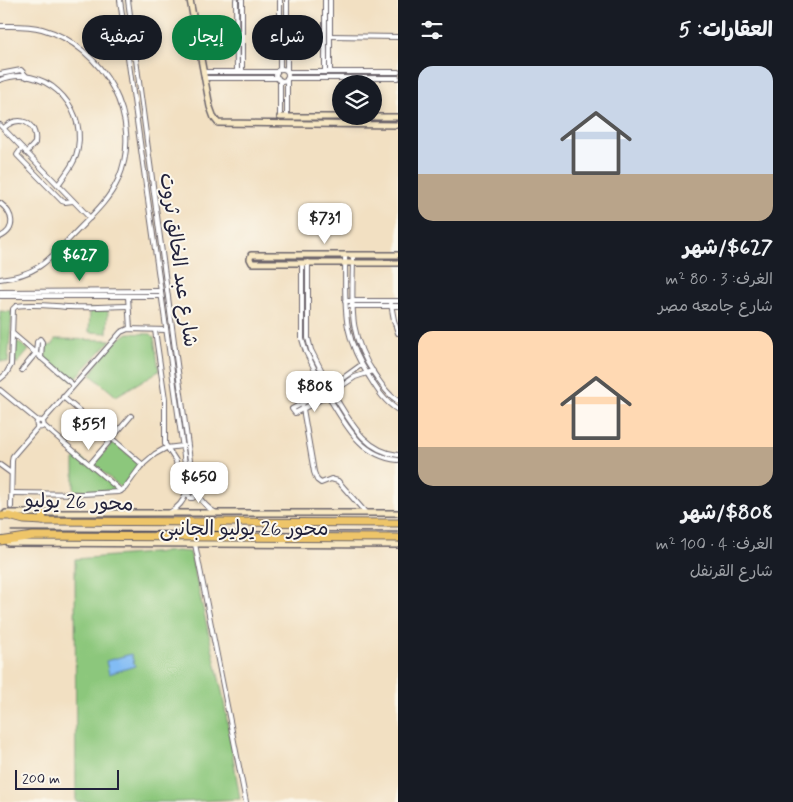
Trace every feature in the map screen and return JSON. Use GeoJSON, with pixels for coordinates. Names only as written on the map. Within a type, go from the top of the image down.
{"type":"FeatureCollection","features":[{"type":"Feature","properties":{"kind":"highway","name":"محور 26 يوليو"},"geometry":{"type":"LineString","coordinates":[[0,515],[24,520],[43,517],[216,522],[398,523]]}},
{"type":"Feature","properties":{"kind":"highway"},"geometry":{"type":"LineString","coordinates":[[216,522],[218,538]]}},
{"type":"Feature","properties":{"kind":"highway","name":"محور 26 يوليو"},"geometry":{"type":"LineString","coordinates":[[0,542],[32,536],[59,539],[398,538]]}},
{"type":"Feature","properties":{"kind":"highway"},"geometry":{"type":"LineString","coordinates":[[262,538],[276,543]]}},
{"type":"Feature","properties":{"kind":"street","name":"شارع عبد الخالق ثروت"},"geometry":{"type":"LineString","coordinates":[[120,0],[183,446],[187,492]]}},
{"type":"Feature","properties":{"kind":"street","name":"شارع عبد الخالق ثروت"},"geometry":{"type":"LineString","coordinates":[[128,0],[191,468],[196,493]]}},
{"type":"Feature","properties":{"kind":"street"},"geometry":{"type":"LineString","coordinates":[[190,0],[210,107],[214,119],[218,123],[398,125]]}},
{"type":"Feature","properties":{"kind":"street"},"geometry":{"type":"LineString","coordinates":[[236,0],[237,72]]}},
{"type":"Feature","properties":{"kind":"street"},"geometry":{"type":"LineString","coordinates":[[242,0],[242,72]]}},
{"type":"Feature","properties":{"kind":"street"},"geometry":{"type":"LineString","coordinates":[[280,0],[280,117],[398,117]]}},
{"type":"Feature","properties":{"kind":"street"},"geometry":{"type":"LineString","coordinates":[[287,0],[287,117]]}},
{"type":"Feature","properties":{"kind":"street"},"geometry":{"type":"LineString","coordinates":[[325,0],[328,72]]}},
{"type":"Feature","properties":{"kind":"street"},"geometry":{"type":"LineString","coordinates":[[328,72],[330,0]]}},
{"type":"Feature","properties":{"kind":"street"},"geometry":{"type":"LineString","coordinates":[[121,10],[129,8]]}},
{"type":"Feature","properties":{"kind":"street"},"geometry":{"type":"LineString","coordinates":[[0,26],[25,26],[42,29],[58,35],[77,47],[96,64],[106,74],[115,91],[124,115],[127,144],[118,180],[106,201],[36,270],[20,276],[0,279]]}},
{"type":"Feature","properties":{"kind":"street"},"geometry":{"type":"LineString","coordinates":[[330,36],[398,37]]}},
{"type":"Feature","properties":{"kind":"street"},"geometry":{"type":"LineString","coordinates":[[0,74],[21,70],[26,77]]}},
{"type":"Feature","properties":{"kind":"street"},"geometry":{"type":"LineString","coordinates":[[204,72],[398,72]]}},
{"type":"Feature","properties":{"kind":"street"},"geometry":{"type":"LineString","coordinates":[[0,80],[18,76],[45,82],[57,89],[66,99],[76,120],[79,146],[70,169],[58,185]]}},
{"type":"Feature","properties":{"kind":"street"},"geometry":{"type":"LineString","coordinates":[[204,78],[398,78]]}},
{"type":"Feature","properties":{"kind":"street"},"geometry":{"type":"LineString","coordinates":[[26,152],[31,149],[36,137],[31,126],[26,122],[15,121],[2,126],[22,148],[90,218]]}},
{"type":"Feature","properties":{"kind":"street"},"geometry":{"type":"LineString","coordinates":[[22,148],[17,155],[62,200],[65,202],[73,201]]}},
{"type":"Feature","properties":{"kind":"street"},"geometry":{"type":"LineString","coordinates":[[0,203],[9,212],[12,221],[10,230],[0,237]]}},
{"type":"Feature","properties":{"kind":"street"},"geometry":{"type":"LineString","coordinates":[[398,255],[251,255],[250,259],[252,263],[398,262]]}},
{"type":"Feature","properties":{"kind":"street"},"geometry":{"type":"LineString","coordinates":[[345,255],[345,306],[350,341],[361,365],[384,399],[398,410]]}},
{"type":"Feature","properties":{"kind":"street"},"geometry":{"type":"LineString","coordinates":[[353,255],[351,301],[356,337],[365,359],[385,389],[398,402]]}},
{"type":"Feature","properties":{"kind":"street"},"geometry":{"type":"LineString","coordinates":[[305,262],[302,325],[306,352],[326,393],[353,436],[370,448],[398,455]]}},
{"type":"Feature","properties":{"kind":"street"},"geometry":{"type":"LineString","coordinates":[[305,262],[307,325],[311,350],[332,389],[370,448],[377,455],[398,460]]}},
{"type":"Feature","properties":{"kind":"street"},"geometry":{"type":"LineString","coordinates":[[0,292],[160,291]]}},
{"type":"Feature","properties":{"kind":"street"},"geometry":{"type":"LineString","coordinates":[[0,296],[161,296]]}},
{"type":"Feature","properties":{"kind":"street"},"geometry":{"type":"LineString","coordinates":[[128,297],[130,329]]}},
{"type":"Feature","properties":{"kind":"street"},"geometry":{"type":"LineString","coordinates":[[345,300],[398,301]]}},
{"type":"Feature","properties":{"kind":"street"},"geometry":{"type":"LineString","coordinates":[[391,301],[398,333]]}},
{"type":"Feature","properties":{"kind":"street"},"geometry":{"type":"LineString","coordinates":[[0,379],[6,374],[11,365],[13,309],[16,306],[40,304],[72,307],[128,306]]}},
{"type":"Feature","properties":{"kind":"street"},"geometry":{"type":"LineString","coordinates":[[345,306],[398,306]]}},
{"type":"Feature","properties":{"kind":"street"},"geometry":{"type":"LineString","coordinates":[[302,325],[307,325]]}},
{"type":"Feature","properties":{"kind":"street"},"geometry":{"type":"LineString","coordinates":[[11,507],[11,473],[14,456],[38,427],[40,428],[41,423],[115,337],[123,331],[130,329],[166,330]]}},
{"type":"Feature","properties":{"kind":"street"},"geometry":{"type":"LineString","coordinates":[[155,330],[165,399],[164,438],[166,448],[176,461],[178,478],[186,479]]}},
{"type":"Feature","properties":{"kind":"street"},"geometry":{"type":"LineString","coordinates":[[12,333],[73,385]]}},
{"type":"Feature","properties":{"kind":"street"},"geometry":{"type":"LineString","coordinates":[[22,370],[36,353],[37,342],[40,339],[42,342],[42,358]]}},
{"type":"Feature","properties":{"kind":"street"},"geometry":{"type":"LineString","coordinates":[[293,411],[332,389],[361,365],[365,359]]}},
{"type":"Feature","properties":{"kind":"street"},"geometry":{"type":"LineString","coordinates":[[326,393],[355,377],[373,371]]}},
{"type":"Feature","properties":{"kind":"street"},"geometry":{"type":"LineString","coordinates":[[0,390],[121,491]]}},
{"type":"Feature","properties":{"kind":"street"},"geometry":{"type":"LineString","coordinates":[[63,397],[143,464]]}},
{"type":"Feature","properties":{"kind":"street"},"geometry":{"type":"LineString","coordinates":[[303,406],[317,480],[322,483],[331,479],[338,481],[366,513]]}},
{"type":"Feature","properties":{"kind":"street"},"geometry":{"type":"LineString","coordinates":[[90,464],[131,416]]}},
{"type":"Feature","properties":{"kind":"street"},"geometry":{"type":"LineString","coordinates":[[12,493],[82,494],[121,491],[143,464],[155,454],[166,448],[183,446]]}},
{"type":"Feature","properties":{"kind":"street"},"geometry":{"type":"LineString","coordinates":[[0,464],[11,473]]}},
{"type":"Feature","properties":{"kind":"street"},"geometry":{"type":"LineString","coordinates":[[187,492],[190,498],[196,496],[196,493],[204,504],[218,514]]}},
{"type":"Feature","properties":{"kind":"street"},"geometry":{"type":"LineString","coordinates":[[167,514],[180,505],[187,492]]}},
{"type":"Feature","properties":{"kind":"street","name":"محور 26 يوليو الجانبى"},"geometry":{"type":"LineString","coordinates":[[43,517],[167,514],[398,513]]}},
{"type":"Feature","properties":{"kind":"street","name":"محور 26 يوليو الجانبى"},"geometry":{"type":"LineString","coordinates":[[59,539],[195,544],[398,545]]}},
{"type":"Feature","properties":{"kind":"street"},"geometry":{"type":"LineString","coordinates":[[195,544],[246,802]]}},
{"type":"Feature","properties":{"kind":"green space"},"geometry":{"type":"Polygon","coordinates":[[[90,309],[108,310],[107,333],[89,332],[90,309]]]}},
{"type":"Feature","properties":{"kind":"green space"},"geometry":{"type":"Polygon","coordinates":[[[0,311],[12,312],[8,362],[0,361],[0,311]]]}},
{"type":"Feature","properties":{"kind":"green space"},"geometry":{"type":"Polygon","coordinates":[[[128,333],[151,334],[154,337],[159,371],[116,396],[91,375],[106,351],[128,333]]]}},
{"type":"Feature","properties":{"kind":"green space"},"geometry":{"type":"Polygon","coordinates":[[[55,339],[111,340],[73,381],[45,359],[47,346],[53,345],[55,339]]]}},
{"type":"Feature","properties":{"kind":"green space"},"geometry":{"type":"Polygon","coordinates":[[[16,341],[29,350],[18,363],[15,363],[16,341]]]}},
{"type":"Feature","properties":{"kind":"green space"},"geometry":{"type":"Polygon","coordinates":[[[113,442],[138,462],[139,467],[121,488],[94,464],[113,442]]]}},
{"type":"Feature","properties":{"kind":"green space"},"geometry":{"type":"Polygon","coordinates":[[[79,456],[118,489],[117,491],[74,491],[74,460],[79,456]]]}},
{"type":"Feature","properties":{"kind":"green space"},"geometry":{"type":"Polygon","coordinates":[[[177,551],[190,552],[223,696],[240,799],[180,802],[76,802],[75,559],[177,551]]]}},
{"type":"Feature","properties":{"kind":"water"},"geometry":{"type":"Polygon","coordinates":[[[131,654],[135,666],[109,674],[106,661],[131,654]]]}},
{"type":"Feature","properties":{"kind":"railway"},"geometry":{"type":"LineString","coordinates":[[11,531],[398,532]]}}]}
